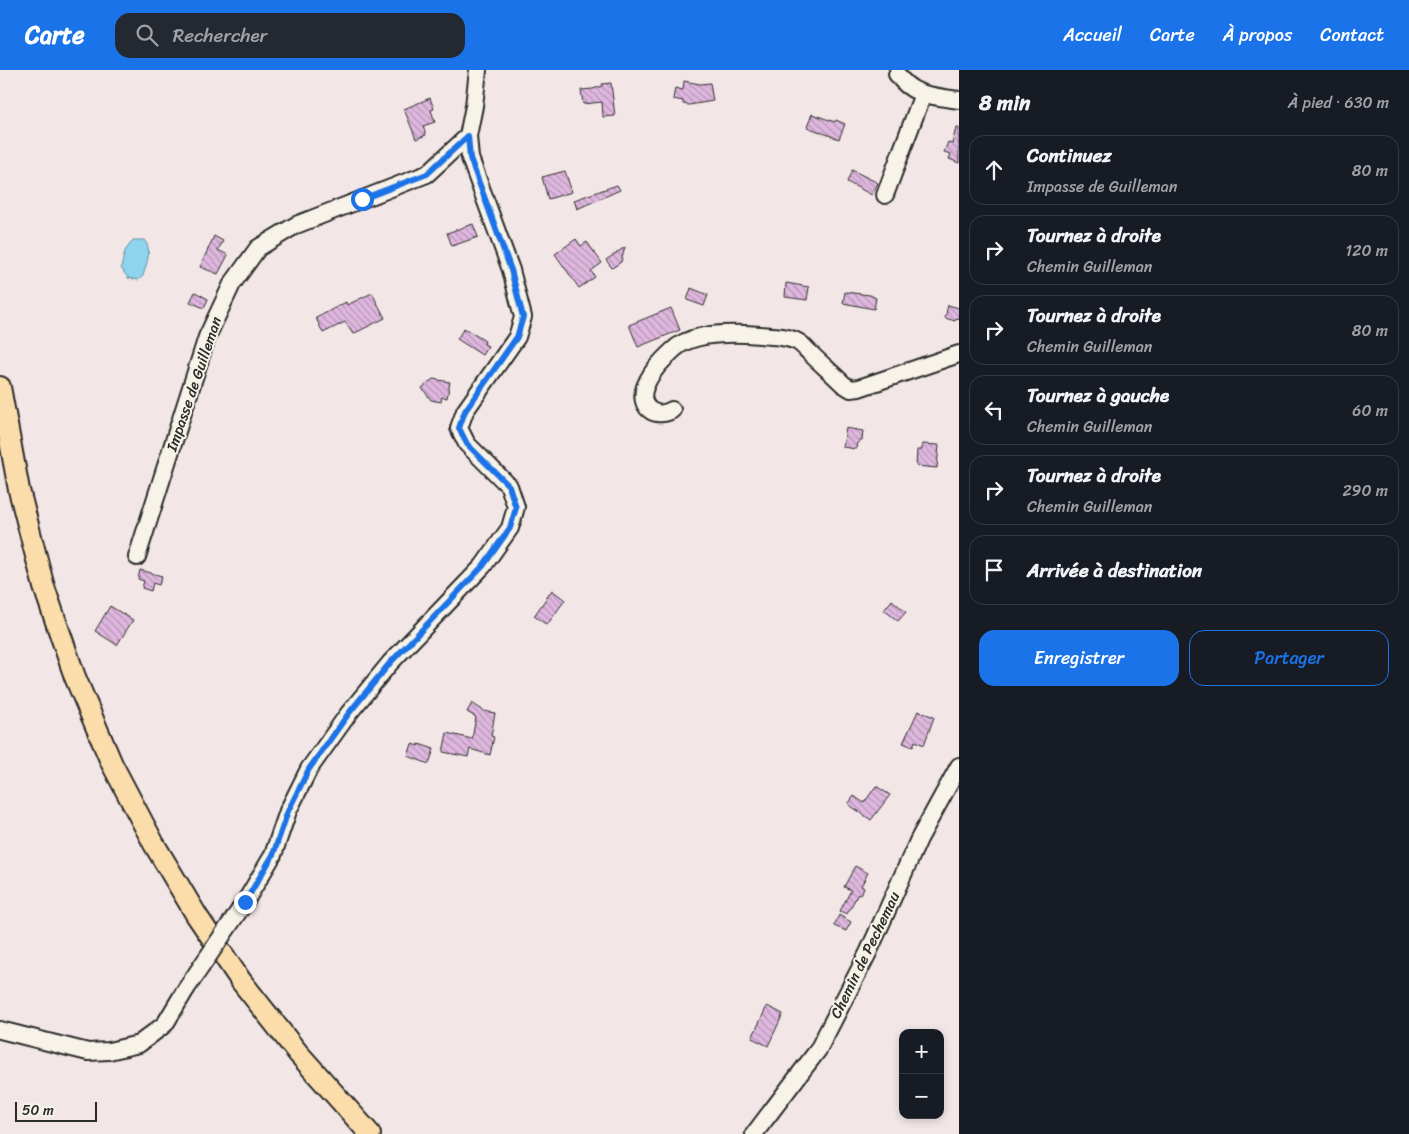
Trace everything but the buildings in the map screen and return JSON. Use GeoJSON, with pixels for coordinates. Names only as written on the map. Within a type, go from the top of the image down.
{"type":"FeatureCollection","features":[{"type":"Feature","properties":{"kind":"main road"},"geometry":{"type":"LineString","coordinates":[[0,387],[19,490],[44,587],[75,677],[112,764],[154,844],[197,916],[241,981],[298,1053],[370,1134]]}},
{"type":"Feature","properties":{"kind":"street"},"geometry":{"type":"LineString","coordinates":[[0,1030],[88,1052],[109,1051],[139,1044],[165,1024],[186,989],[245,902],[273,855],[288,811],[309,769],[349,713],[390,663],[483,566],[510,528],[516,508],[509,486],[467,444],[459,428],[465,411],[517,337],[523,317],[511,270],[470,158],[468,136],[478,70]]}},
{"type":"Feature","properties":{"kind":"street"},"geometry":{"type":"LineString","coordinates":[[897,74],[903,84],[916,92],[959,100]]}},
{"type":"Feature","properties":{"kind":"street"},"geometry":{"type":"LineString","coordinates":[[885,195],[923,94]]}},
{"type":"Feature","properties":{"kind":"street","name":"Impasse de Guilleman"},"geometry":{"type":"LineString","coordinates":[[137,557],[207,337],[232,284],[258,248],[296,225],[427,174],[468,136]]}},
{"type":"Feature","properties":{"kind":"street"},"geometry":{"type":"LineString","coordinates":[[672,410],[666,414],[657,413],[647,408],[642,400],[642,394],[647,381],[655,368],[683,342],[702,336],[746,334],[774,336],[798,342],[843,384],[851,389],[859,388],[959,354]]}},
{"type":"Feature","properties":{"kind":"street","name":"Chemin de Pechemau"},"geometry":{"type":"LineString","coordinates":[[754,1134],[818,1050],[868,953],[920,839],[959,766]]}},
{"type":"Feature","properties":{"kind":"water"},"geometry":{"type":"Polygon","coordinates":[[[133,240],[144,240],[148,248],[148,257],[143,276],[138,280],[128,278],[121,268],[125,251],[133,240]]]}},
{"type":"Feature","properties":{"kind":"route"},"geometry":{"type":"LineString","coordinates":[[245,902],[273,855],[288,811],[309,769],[349,713],[390,663],[483,566],[510,528],[516,508],[509,486],[467,444],[459,428],[465,411],[517,337],[523,317],[511,270],[470,158],[468,136],[427,174],[362,199]]}}]}
